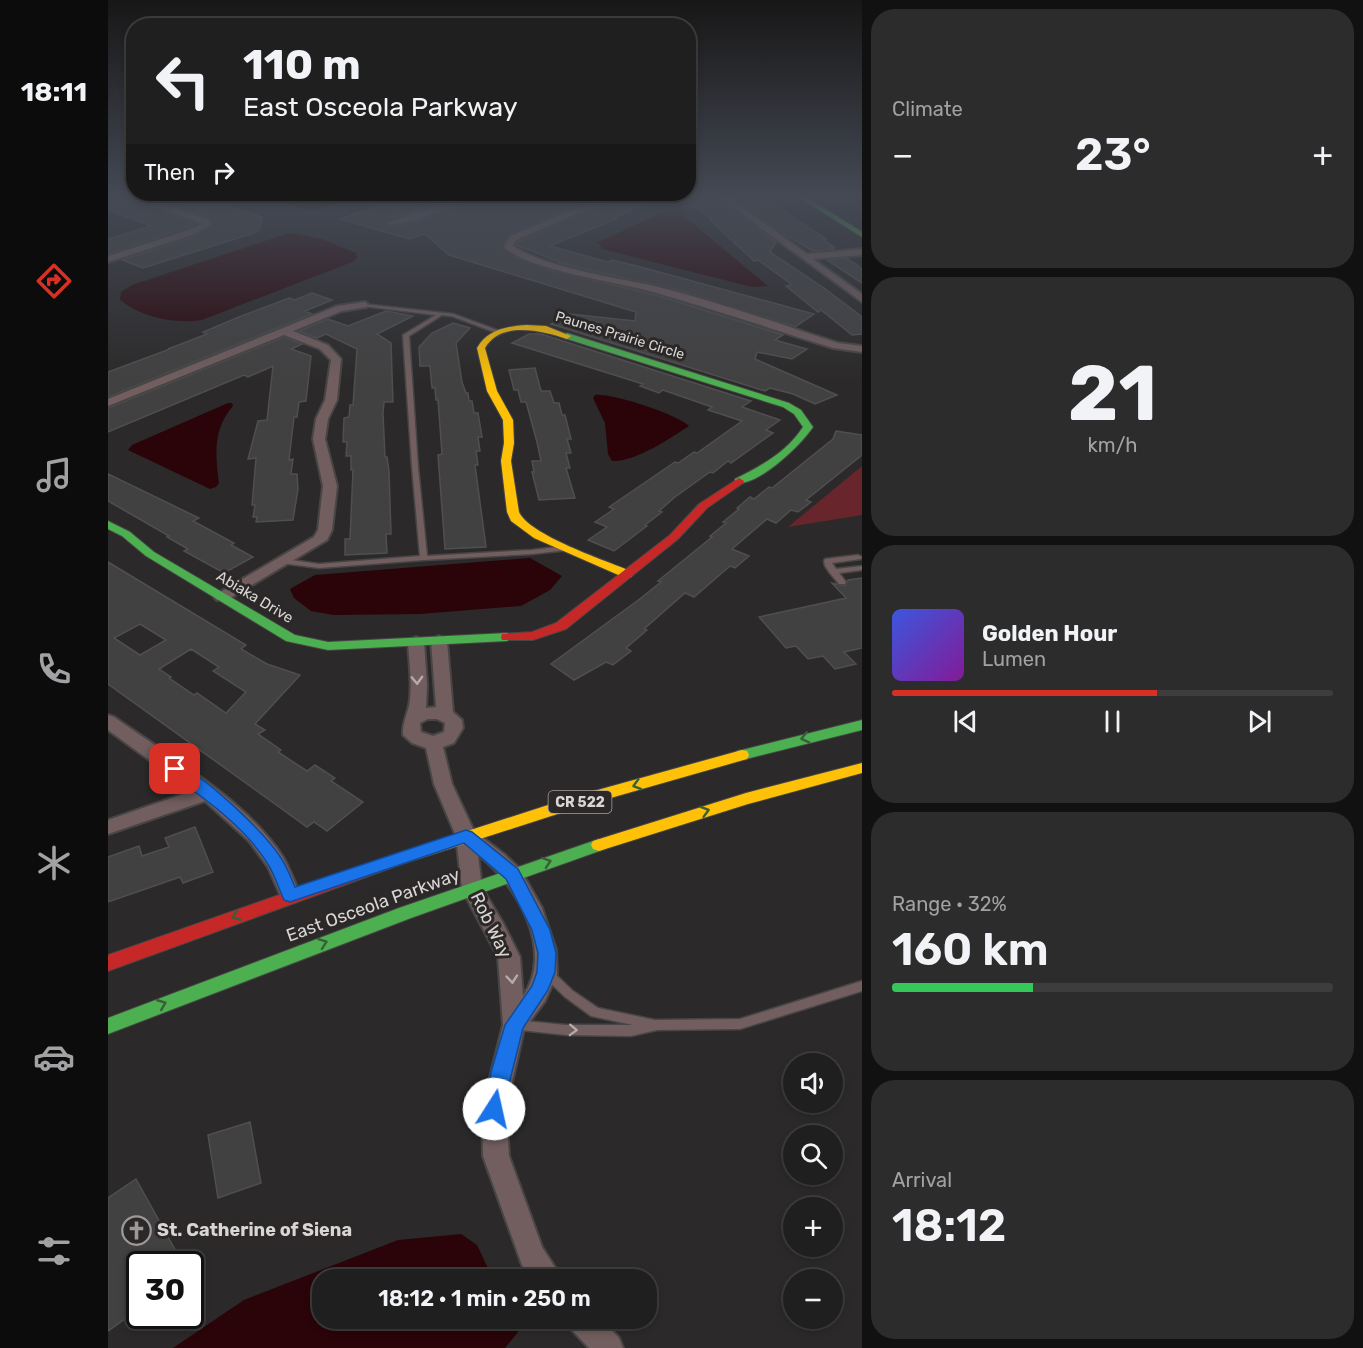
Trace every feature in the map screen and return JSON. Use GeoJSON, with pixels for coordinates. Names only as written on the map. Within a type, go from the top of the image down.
{"type":"FeatureCollection","features":[{"type":"Feature","properties":{"kind":"street"},"geometry":{"type":"LineString","coordinates":[[529,258],[658,290],[837,346],[862,349]]}},
{"type":"Feature","properties":{"kind":"street"},"geometry":{"type":"LineString","coordinates":[[805,258],[862,299]]}},
{"type":"Feature","properties":{"kind":"street"},"geometry":{"type":"LineString","coordinates":[[808,260],[822,258]]}},
{"type":"Feature","properties":{"kind":"street"},"geometry":{"type":"LineString","coordinates":[[808,260],[846,258]]}},
{"type":"Feature","properties":{"kind":"street"},"geometry":{"type":"LineString","coordinates":[[108,403],[340,308],[364,305]]}},
{"type":"Feature","properties":{"kind":"street","name":"Paunes Prairie Circle"},"geometry":{"type":"LineString","coordinates":[[439,641],[533,636],[561,626],[674,537],[703,506],[735,483],[769,466],[802,438],[808,427],[805,419],[798,412],[773,401],[556,331],[530,328],[499,332]]}},
{"type":"Feature","properties":{"kind":"street"},"geometry":{"type":"LineString","coordinates":[[222,597],[320,540],[325,530],[330,486],[319,439],[322,419],[331,400],[336,359],[324,347],[282,331]]}},
{"type":"Feature","properties":{"kind":"street"},"geometry":{"type":"LineString","coordinates":[[499,332],[483,342],[481,348],[492,391],[508,420],[509,443],[506,462],[513,512],[517,521],[526,529],[565,548],[627,574]]}},
{"type":"Feature","properties":{"kind":"street","name":"Abiaka Drive"},"geometry":{"type":"LineString","coordinates":[[108,524],[126,534],[150,554],[291,638],[328,646],[439,641]]}},
{"type":"Feature","properties":{"kind":"street"},"geometry":{"type":"LineString","coordinates":[[439,641],[446,714]]}},
{"type":"Feature","properties":{"kind":"street"},"geometry":{"type":"LineString","coordinates":[[415,718],[430,712],[446,714],[453,720],[456,727],[453,735],[445,741],[434,744],[417,740],[411,735],[411,723],[418,707],[416,642]]}},
{"type":"Feature","properties":{"kind":"street"},"geometry":{"type":"LineString","coordinates":[[108,721],[208,793],[256,836],[276,863],[290,895]]}},
{"type":"Feature","properties":{"kind":"street","name":"CR 522"},"geometry":{"type":"LineString","coordinates":[[108,963],[290,895],[466,836],[693,768],[862,725]]}},
{"type":"Feature","properties":{"kind":"street"},"geometry":{"type":"LineString","coordinates":[[434,744],[443,783],[466,836]]}},
{"type":"Feature","properties":{"kind":"street","name":"East Osceola Parkway"},"geometry":{"type":"LineString","coordinates":[[108,1026],[206,986],[512,874],[649,828],[862,768]]}},
{"type":"Feature","properties":{"kind":"street"},"geometry":{"type":"LineString","coordinates":[[108,827],[208,793]]}},
{"type":"Feature","properties":{"kind":"street","name":"Rob Way"},"geometry":{"type":"LineString","coordinates":[[466,836],[512,874],[541,930],[547,953],[546,972],[539,990],[514,1025]]}},
{"type":"Feature","properties":{"kind":"street","name":"Rob Way"},"geometry":{"type":"LineString","coordinates":[[466,836],[472,889],[496,929],[509,957],[514,1025],[494,1109],[496,1156],[532,1255],[542,1269]]}},
{"type":"Feature","properties":{"kind":"street"},"geometry":{"type":"LineString","coordinates":[[591,1329],[609,1348]]}},
{"type":"Feature","properties":{"kind":"lane"},"geometry":{"type":"LineString","coordinates":[[364,305],[463,318],[499,332]]}},
{"type":"Feature","properties":{"kind":"lane"},"geometry":{"type":"LineString","coordinates":[[424,558],[406,335],[441,314]]}},
{"type":"Feature","properties":{"kind":"lane"},"geometry":{"type":"LineString","coordinates":[[284,561],[319,566],[565,548]]}},
{"type":"Feature","properties":{"kind":"lane"},"geometry":{"type":"LineString","coordinates":[[842,582],[833,572],[828,561],[858,556]]}},
{"type":"Feature","properties":{"kind":"lane"},"geometry":{"type":"LineString","coordinates":[[833,572],[862,568]]}},
{"type":"Feature","properties":{"kind":"lane"},"geometry":{"type":"LineString","coordinates":[[546,972],[569,994],[595,1012],[657,1025]]}},
{"type":"Feature","properties":{"kind":"lane"},"geometry":{"type":"LineString","coordinates":[[514,1025],[566,1030],[631,1031],[657,1025],[740,1024],[862,986]]}},
{"type":"Feature","properties":{"kind":"shaded area"},"geometry":{"type":"Polygon","coordinates":[[[214,258],[357,258],[352,262],[202,320],[181,321],[159,318],[129,306],[120,300],[121,292],[132,285],[214,258]]]}},
{"type":"Feature","properties":{"kind":"shaded area"},"geometry":{"type":"Polygon","coordinates":[[[637,258],[734,258],[768,286],[752,287],[637,258]]]}},
{"type":"Feature","properties":{"kind":"shaded area"},"geometry":{"type":"Polygon","coordinates":[[[595,395],[615,397],[644,405],[689,426],[641,454],[621,461],[612,461],[608,454],[605,423],[593,398],[595,395]]]}},
{"type":"Feature","properties":{"kind":"shaded area"},"geometry":{"type":"Polygon","coordinates":[[[232,403],[233,406],[222,424],[217,442],[219,483],[216,487],[210,489],[128,450],[132,445],[232,403]]]}},
{"type":"Feature","properties":{"kind":"shaded area"},"geometry":{"type":"Polygon","coordinates":[[[862,466],[862,515],[788,527],[862,466]]]}},
{"type":"Feature","properties":{"kind":"shaded area"},"geometry":{"type":"Polygon","coordinates":[[[530,558],[562,576],[550,590],[521,606],[420,614],[333,615],[311,611],[294,598],[290,589],[315,575],[530,558]]]}},
{"type":"Feature","properties":{"kind":"shaded area"},"geometry":{"type":"Polygon","coordinates":[[[461,1234],[477,1245],[488,1269],[324,1269],[398,1240],[461,1234]]]}},
{"type":"Feature","properties":{"kind":"shaded area"},"geometry":{"type":"Polygon","coordinates":[[[312,1274],[312,1329],[517,1329],[518,1332],[505,1348],[173,1348],[244,1300],[312,1274]]]}},
{"type":"Feature","properties":{"kind":"building"},"geometry":{"type":"Polygon","coordinates":[[[128,258],[175,258],[143,268],[122,260],[128,258]]]}},
{"type":"Feature","properties":{"kind":"building"},"geometry":{"type":"Polygon","coordinates":[[[459,258],[517,258],[553,271],[656,295],[783,335],[775,340],[807,349],[792,359],[757,352],[755,359],[837,395],[815,404],[793,394],[770,388],[765,391],[551,324],[570,314],[635,321],[636,312],[459,258]]]}},
{"type":"Feature","properties":{"kind":"building"},"geometry":{"type":"Polygon","coordinates":[[[549,258],[593,258],[608,262],[612,260],[814,314],[795,327],[681,291],[564,264],[549,258]]]}},
{"type":"Feature","properties":{"kind":"building"},"geometry":{"type":"Polygon","coordinates":[[[751,258],[779,258],[824,288],[862,317],[862,334],[852,335],[821,310],[818,312],[786,286],[791,285],[790,283],[758,260],[754,261],[751,258]]]}},
{"type":"Feature","properties":{"kind":"building"},"geometry":{"type":"Polygon","coordinates":[[[847,258],[862,269],[862,283],[827,260],[847,258]]]}},
{"type":"Feature","properties":{"kind":"building"},"geometry":{"type":"Polygon","coordinates":[[[312,293],[332,300],[305,311],[312,314],[108,397],[108,372],[207,334],[203,332],[239,317],[289,298],[295,300],[312,293]]]}},
{"type":"Feature","properties":{"kind":"building"},"geometry":{"type":"Polygon","coordinates":[[[386,311],[413,316],[377,334],[391,343],[393,402],[384,402],[383,414],[385,457],[387,457],[389,471],[391,534],[386,534],[387,553],[345,555],[345,539],[350,539],[353,470],[351,470],[351,456],[346,456],[347,442],[343,442],[344,418],[349,417],[350,405],[353,405],[357,349],[326,334],[317,338],[299,331],[328,319],[348,326],[386,311]]]}},
{"type":"Feature","properties":{"kind":"building"},"geometry":{"type":"Polygon","coordinates":[[[453,323],[470,328],[456,343],[462,382],[468,393],[469,401],[472,401],[474,413],[478,413],[482,437],[478,437],[480,451],[476,451],[478,465],[475,465],[486,547],[445,549],[438,455],[442,454],[438,400],[436,400],[435,388],[432,388],[430,366],[420,366],[419,347],[432,333],[453,323]]]}},
{"type":"Feature","properties":{"kind":"building"},"geometry":{"type":"Polygon","coordinates":[[[529,334],[541,334],[751,401],[742,407],[780,420],[766,430],[773,433],[731,463],[728,461],[675,497],[659,511],[662,512],[645,525],[647,526],[614,551],[588,540],[607,527],[595,522],[614,509],[609,507],[675,462],[678,463],[694,452],[697,453],[742,421],[708,410],[712,407],[663,390],[659,393],[640,386],[643,384],[512,343],[529,334]]]}},
{"type":"Feature","properties":{"kind":"building"},"geometry":{"type":"Polygon","coordinates":[[[284,337],[302,344],[291,349],[311,356],[306,401],[299,402],[297,417],[294,417],[289,460],[293,459],[291,474],[297,474],[298,489],[293,520],[256,522],[257,517],[253,517],[256,458],[248,459],[258,421],[267,420],[273,366],[248,377],[244,375],[108,432],[108,408],[284,337]]]}},
{"type":"Feature","properties":{"kind":"building"},"geometry":{"type":"Polygon","coordinates":[[[535,368],[541,391],[550,391],[554,403],[559,403],[562,415],[565,415],[571,439],[567,439],[571,453],[566,453],[570,468],[566,468],[575,498],[539,500],[532,472],[534,472],[532,461],[541,461],[537,442],[526,402],[521,402],[518,390],[514,390],[509,370],[535,368]]]}},
{"type":"Feature","properties":{"kind":"building"},"geometry":{"type":"Polygon","coordinates":[[[836,431],[862,435],[862,455],[806,500],[811,502],[798,512],[791,510],[776,523],[767,519],[732,549],[749,556],[735,568],[730,566],[694,597],[685,593],[644,629],[647,630],[626,648],[631,651],[613,665],[606,662],[574,680],[551,664],[661,582],[658,581],[712,537],[710,536],[726,523],[723,522],[739,509],[737,508],[750,497],[754,499],[769,487],[772,488],[833,439],[836,431]]]}},
{"type":"Feature","properties":{"kind":"building"},"geometry":{"type":"Polygon","coordinates":[[[108,474],[199,518],[193,521],[234,543],[231,545],[253,557],[224,573],[184,551],[188,549],[108,501],[108,474]]]}},
{"type":"Feature","properties":{"kind":"building"},"geometry":{"type":"Polygon","coordinates":[[[108,562],[246,645],[241,649],[267,664],[300,675],[255,724],[265,730],[258,734],[281,750],[278,752],[307,771],[315,765],[335,778],[331,781],[363,802],[327,831],[314,822],[307,827],[108,684],[108,562]],[[140,624],[114,638],[140,655],[166,640],[140,624]],[[191,649],[159,669],[194,695],[197,693],[226,713],[246,692],[213,671],[219,667],[191,649]]]}},
{"type":"Feature","properties":{"kind":"building"},"geometry":{"type":"Polygon","coordinates":[[[862,578],[862,648],[844,652],[856,664],[835,669],[823,656],[808,659],[796,646],[786,648],[759,617],[846,598],[832,583],[845,586],[848,580],[862,578]]]}},
{"type":"Feature","properties":{"kind":"building"},"geometry":{"type":"Polygon","coordinates":[[[195,827],[213,872],[183,883],[180,877],[108,902],[108,857],[139,846],[142,856],[169,847],[165,838],[195,827]]]}},
{"type":"Feature","properties":{"kind":"building"},"geometry":{"type":"Polygon","coordinates":[[[250,1122],[261,1183],[218,1198],[208,1135],[250,1122]]]}},
{"type":"Feature","properties":{"kind":"building","name":"St. Catherine of Siena"},"geometry":{"type":"Polygon","coordinates":[[[136,1179],[176,1251],[126,1251],[126,1318],[108,1331],[108,1198],[136,1179]]]}},
{"type":"Feature","properties":{"kind":"traffic: fast"},"geometry":{"type":"LineString","coordinates":[[567,336],[786,405],[798,412],[808,427],[795,445],[769,465],[739,481]]}},
{"type":"Feature","properties":{"kind":"traffic: fast"},"geometry":{"type":"LineString","coordinates":[[108,524],[126,534],[150,554],[291,638],[328,646],[507,637]]}},
{"type":"Feature","properties":{"kind":"traffic: fast"},"geometry":{"type":"LineString","coordinates":[[742,755],[862,725]]}},
{"type":"Feature","properties":{"kind":"traffic: fast"},"geometry":{"type":"LineString","coordinates":[[108,1026],[405,913],[599,845]]}},
{"type":"Feature","properties":{"kind":"traffic: slow"},"geometry":{"type":"LineString","coordinates":[[567,336],[543,328],[517,328],[491,336],[481,348],[492,391],[508,420],[509,443],[506,461],[513,512],[517,521],[538,536],[627,574]]}},
{"type":"Feature","properties":{"kind":"traffic: slow"},"geometry":{"type":"LineString","coordinates":[[396,860],[576,802],[742,755]]}},
{"type":"Feature","properties":{"kind":"traffic: slow"},"geometry":{"type":"LineString","coordinates":[[599,845],[746,799],[862,768]]}},
{"type":"Feature","properties":{"kind":"traffic: jam"},"geometry":{"type":"LineString","coordinates":[[507,637],[533,636],[561,626],[674,537],[703,506],[739,481]]}},
{"type":"Feature","properties":{"kind":"traffic: jam"},"geometry":{"type":"LineString","coordinates":[[108,963],[396,860]]}},
{"type":"Feature","properties":{"kind":"place","name":"St. Catherine of Siena"},"geometry":{"type":"Point","coordinates":[136,1230]}},
{"type":"Feature","properties":{"kind":"route"},"geometry":{"type":"LineString","coordinates":[[175,769],[208,793],[256,836],[276,863],[290,895],[466,836],[512,874],[541,930],[547,953],[546,972],[539,990],[514,1025],[494,1109]]}}]}
